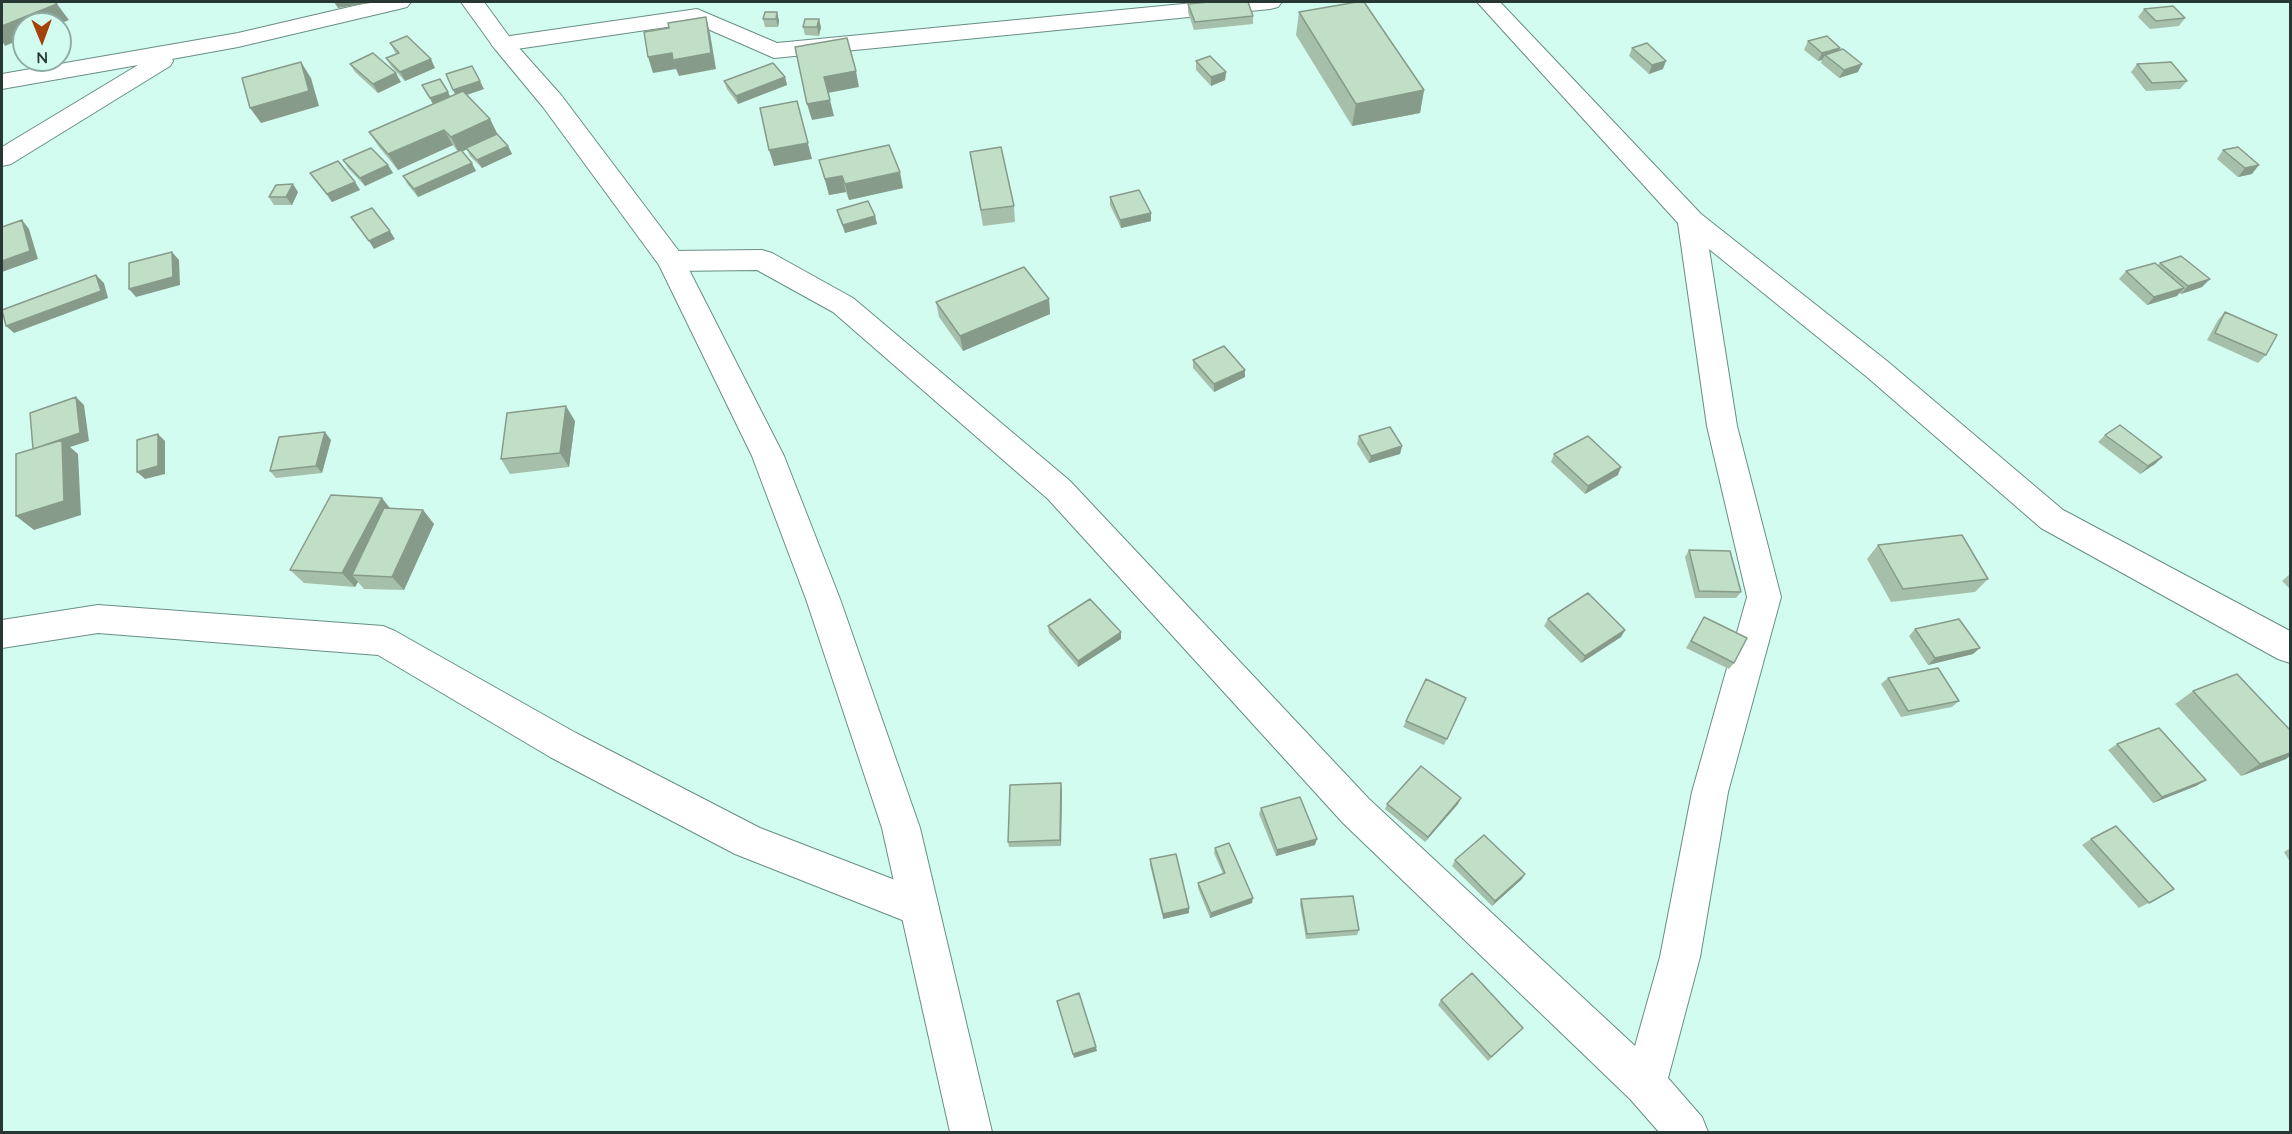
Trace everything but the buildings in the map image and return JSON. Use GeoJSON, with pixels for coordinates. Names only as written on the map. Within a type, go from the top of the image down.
{"type":"FeatureCollection","features":[{"type":"Feature","properties":{"kind":"street"},"geometry":{"type":"LineString","coordinates":[[2,81],[238,40],[399,2]]}},
{"type":"Feature","properties":{"kind":"street"},"geometry":{"type":"LineString","coordinates":[[472,2],[503,44],[552,101],[671,261],[692,308],[719,356],[768,456],[823,599],[902,828],[971,1132]]}},
{"type":"Feature","properties":{"kind":"street"},"geometry":{"type":"LineString","coordinates":[[503,44],[697,16],[774,51],[1270,2]]}},
{"type":"Feature","properties":{"kind":"street"},"geometry":{"type":"LineString","coordinates":[[1488,2],[1691,220],[1877,369],[2052,519],[2290,648]]}},
{"type":"Feature","properties":{"kind":"street"},"geometry":{"type":"LineString","coordinates":[[2,158],[178,50]]}},
{"type":"Feature","properties":{"kind":"street"},"geometry":{"type":"LineString","coordinates":[[1645,1084],[1680,957],[1710,792],[1764,597],[1722,426],[1691,220]]}},
{"type":"Feature","properties":{"kind":"street"},"geometry":{"type":"LineString","coordinates":[[671,261],[762,260],[843,305],[1059,490],[1356,811],[1645,1084],[1687,1132]]}},
{"type":"Feature","properties":{"kind":"street"},"geometry":{"type":"LineString","coordinates":[[2,633],[98,619],[383,641],[563,746],[748,841],[920,908]]}}]}
